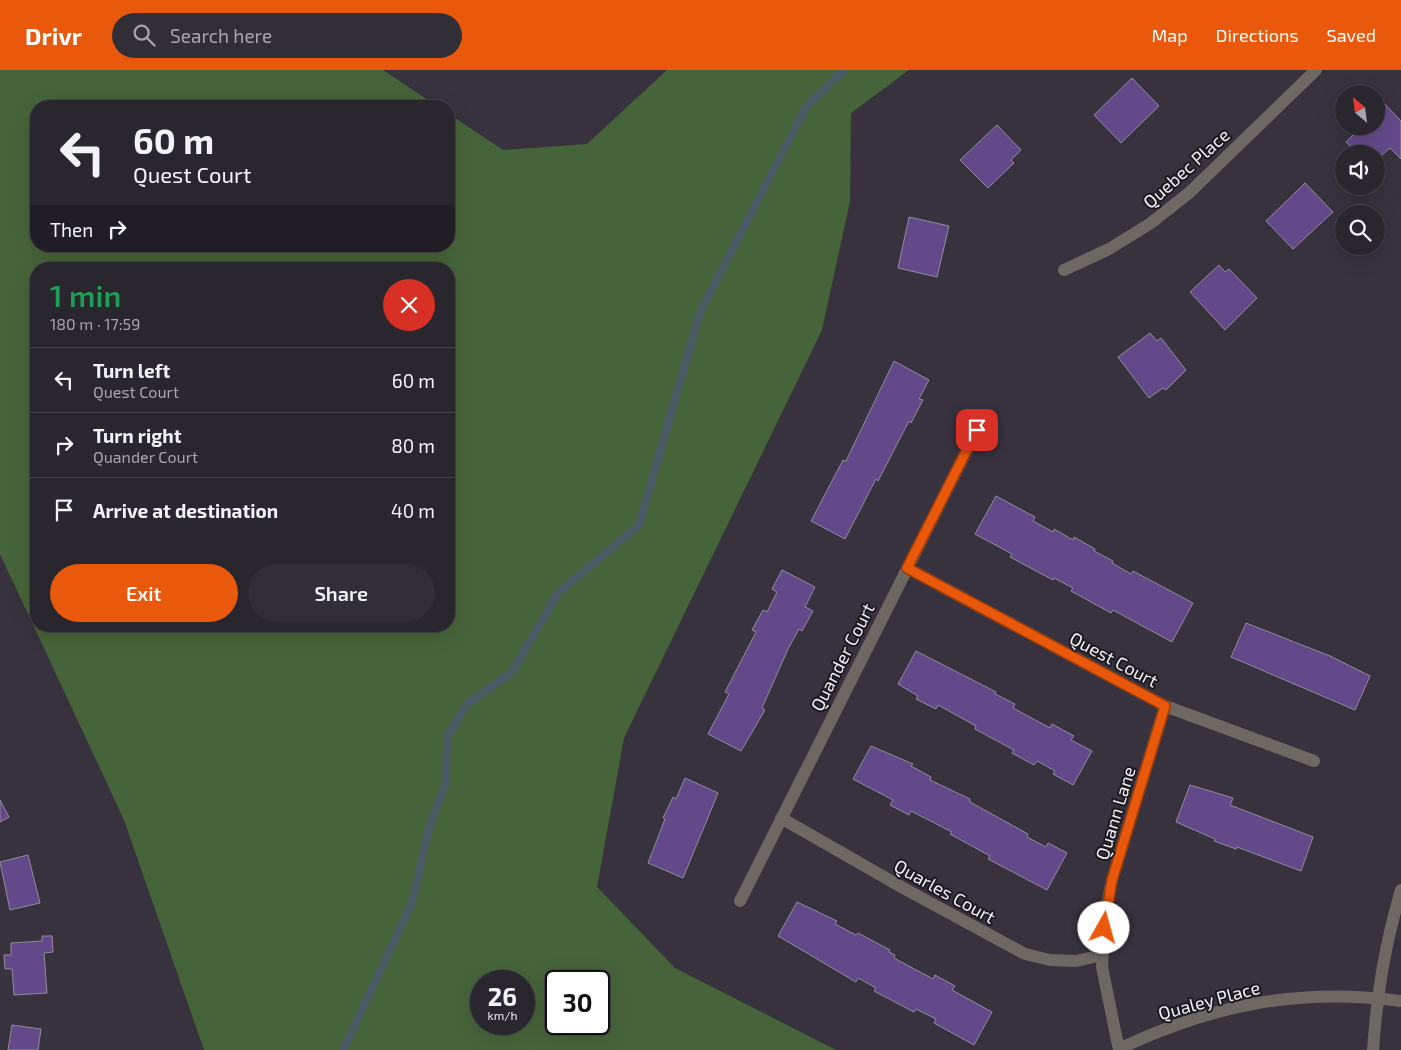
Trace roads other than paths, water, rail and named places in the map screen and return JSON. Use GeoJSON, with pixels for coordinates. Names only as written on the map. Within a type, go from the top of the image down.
{"type":"FeatureCollection","features":[{"type":"Feature","properties":{"kind":"street","name":"Quebec Place"},"geometry":{"type":"LineString","coordinates":[[1064,270],[1109,249],[1152,223],[1190,192],[1316,70]]}},
{"type":"Feature","properties":{"kind":"street","name":"Quander Court"},"geometry":{"type":"LineString","coordinates":[[740,901],[977,430]]}},
{"type":"Feature","properties":{"kind":"street","name":"Quest Court"},"geometry":{"type":"LineString","coordinates":[[907,568],[1165,706],[1314,761]]}},
{"type":"Feature","properties":{"kind":"street","name":"Quann Lane"},"geometry":{"type":"LineString","coordinates":[[1119,1049],[1109,1007],[1102,956],[1105,915],[1112,880],[1165,706]]}},
{"type":"Feature","properties":{"kind":"street","name":"Quarles Court"},"geometry":{"type":"LineString","coordinates":[[782,818],[905,889],[1025,954],[1050,960],[1076,961],[1102,956]]}},
{"type":"Feature","properties":{"kind":"street"},"geometry":{"type":"LineString","coordinates":[[1373,1050],[1377,998],[1386,942],[1401,890]]}},
{"type":"Feature","properties":{"kind":"street","name":"Qualey Place"},"geometry":{"type":"LineString","coordinates":[[1119,1049],[1187,1020],[1246,1004],[1296,997],[1336,996],[1401,1001]]}},
{"type":"Feature","properties":{"kind":"waterway"},"geometry":{"type":"LineString","coordinates":[[343,1050],[412,903],[428,831],[446,782],[447,737],[467,704],[512,672],[558,593],[639,525],[700,312],[806,107],[844,70]]}}]}
